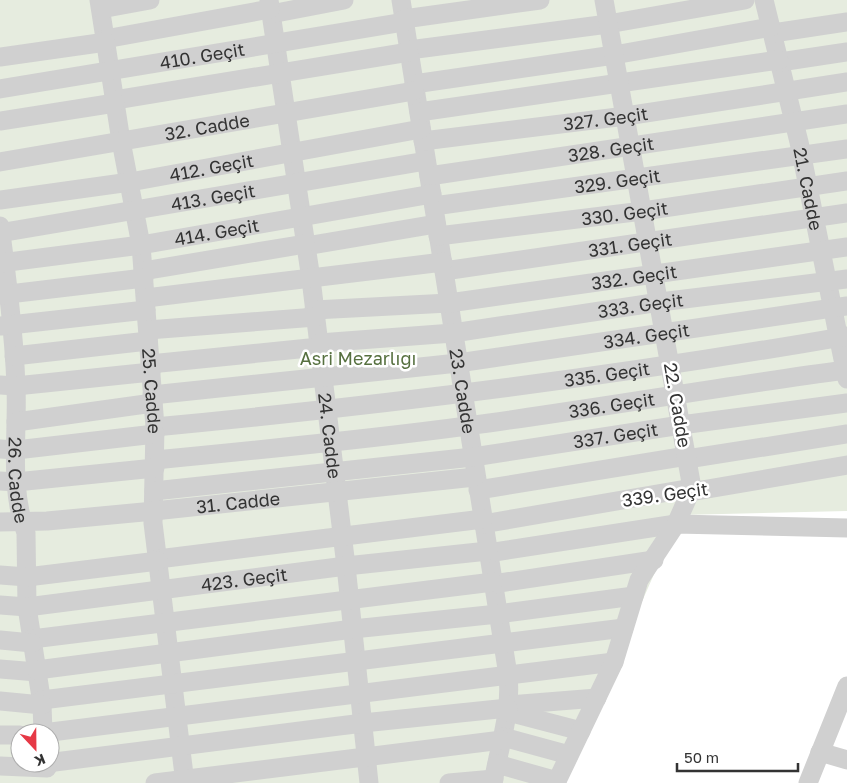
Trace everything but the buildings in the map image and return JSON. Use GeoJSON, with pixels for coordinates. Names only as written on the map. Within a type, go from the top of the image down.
{"type":"FeatureCollection","features":[{"type":"Feature","properties":{"kind":"street"},"geometry":{"type":"LineString","coordinates":[[100,4],[150,0]]}},
{"type":"Feature","properties":{"kind":"street"},"geometry":{"type":"LineString","coordinates":[[0,57],[106,41],[270,8],[344,0]]}},
{"type":"Feature","properties":{"kind":"street","name":"23. Cadde"},"geometry":{"type":"LineString","coordinates":[[401,0],[508,675],[508,708],[494,775]]}},
{"type":"Feature","properties":{"kind":"street","name":"410. Geçit"},"geometry":{"type":"LineString","coordinates":[[0,89],[276,44],[404,20],[540,0]]}},
{"type":"Feature","properties":{"kind":"street","name":"22. Cadde"},"geometry":{"type":"LineString","coordinates":[[604,0],[666,333],[692,488]]}},
{"type":"Feature","properties":{"kind":"street"},"geometry":{"type":"LineString","coordinates":[[0,121],[409,51],[608,24],[745,0]]}},
{"type":"Feature","properties":{"kind":"street","name":"21. Cadde"},"geometry":{"type":"LineString","coordinates":[[770,1],[772,30],[802,156],[828,282],[840,307],[846,369]]}},
{"type":"Feature","properties":{"kind":"street","name":"25. Cadde"},"geometry":{"type":"LineString","coordinates":[[100,4],[121,141],[141,245],[155,431],[154,511],[158,560],[185,781]]}},
{"type":"Feature","properties":{"kind":"street","name":"24. Cadde"},"geometry":{"type":"LineString","coordinates":[[270,8],[311,279],[346,566],[369,783]]}},
{"type":"Feature","properties":{"kind":"street","name":"32. Cadde"},"geometry":{"type":"LineString","coordinates":[[0,162],[414,87],[772,30],[847,22]]}},
{"type":"Feature","properties":{"kind":"street"},"geometry":{"type":"LineString","coordinates":[[421,128],[619,84],[847,52]]}},
{"type":"Feature","properties":{"kind":"street","name":"327. Geçit"},"geometry":{"type":"LineString","coordinates":[[421,128],[626,116],[847,82]]}},
{"type":"Feature","properties":{"kind":"street","name":"328. Geçit"},"geometry":{"type":"LineString","coordinates":[[428,168],[631,146],[847,114]]}},
{"type":"Feature","properties":{"kind":"street","name":"412. Geçit"},"geometry":{"type":"LineString","coordinates":[[0,200],[130,182],[421,128]]}},
{"type":"Feature","properties":{"kind":"street","name":"329. Geçit"},"geometry":{"type":"LineString","coordinates":[[435,215],[637,179],[847,149]]}},
{"type":"Feature","properties":{"kind":"street","name":"413. Geçit"},"geometry":{"type":"LineString","coordinates":[[0,231],[135,212],[297,184],[428,168]]}},
{"type":"Feature","properties":{"kind":"street","name":"330. Geçit"},"geometry":{"type":"LineString","coordinates":[[435,215],[643,211],[847,181]]}},
{"type":"Feature","properties":{"kind":"street","name":"331. Geçit"},"geometry":{"type":"LineString","coordinates":[[6,326],[311,279],[649,242],[847,213]]}},
{"type":"Feature","properties":{"kind":"street"},"geometry":{"type":"LineString","coordinates":[[4,294],[144,274],[305,245],[435,215]]}},
{"type":"Feature","properties":{"kind":"street","name":"414. Geçit"},"geometry":{"type":"LineString","coordinates":[[2,263],[141,245],[301,216],[435,215]]}},
{"type":"Feature","properties":{"kind":"street","name":"26. Cadde"},"geometry":{"type":"LineString","coordinates":[[0,231],[6,326],[14,356],[8,386],[10,420],[8,481],[26,534],[27,607],[42,703],[43,723]]}},
{"type":"Feature","properties":{"kind":"street","name":"332. Geçit"},"geometry":{"type":"LineString","coordinates":[[14,356],[315,313],[449,303],[847,247]]}},
{"type":"Feature","properties":{"kind":"street","name":"333. Geçit"},"geometry":{"type":"LineString","coordinates":[[8,386],[319,345],[454,333],[660,302],[847,279]]}},
{"type":"Feature","properties":{"kind":"street","name":"334. Geçit"},"geometry":{"type":"LineString","coordinates":[[10,420],[152,399],[458,363],[840,307]]}},
{"type":"Feature","properties":{"kind":"street","name":"335. Geçit"},"geometry":{"type":"LineString","coordinates":[[8,449],[463,394],[843,337]]}},
{"type":"Feature","properties":{"kind":"street","name":"336. Geçit"},"geometry":{"type":"LineString","coordinates":[[8,481],[468,426],[676,393],[846,369]]}},
{"type":"Feature","properties":{"kind":"street","name":"337. Geçit"},"geometry":{"type":"LineString","coordinates":[[154,491],[473,457],[847,402]]}},
{"type":"Feature","properties":{"kind":"street","name":"31. Cadde"},"geometry":{"type":"LineString","coordinates":[[0,522],[22,522],[336,493],[477,483],[687,458],[847,434]]}},
{"type":"Feature","properties":{"kind":"street","name":"339. Geçit"},"geometry":{"type":"LineString","coordinates":[[0,575],[27,577],[341,536],[483,521],[692,488],[696,491],[847,465]]}},
{"type":"Feature","properties":{"kind":"street"},"geometry":{"type":"LineString","coordinates":[[449,783],[494,775],[557,782],[614,662],[639,580],[676,524],[692,488]]}},
{"type":"Feature","properties":{"kind":"street","name":"423. Geçit"},"geometry":{"type":"LineString","coordinates":[[0,605],[27,607],[346,566],[488,552],[676,524],[847,528]]}},
{"type":"Feature","properties":{"kind":"street"},"geometry":{"type":"LineString","coordinates":[[0,640],[32,641],[165,621],[493,583],[654,560]]}},
{"type":"Feature","properties":{"kind":"street"},"geometry":{"type":"LineString","coordinates":[[0,669],[37,671],[353,629],[498,614],[634,596]]}},
{"type":"Feature","properties":{"kind":"street"},"geometry":{"type":"LineString","coordinates":[[0,701],[42,703],[356,660],[503,644],[624,628]]}},
{"type":"Feature","properties":{"kind":"street"},"geometry":{"type":"LineString","coordinates":[[60,731],[614,662]]}},
{"type":"Feature","properties":{"kind":"street"},"geometry":{"type":"LineString","coordinates":[[808,783],[847,686]]}},
{"type":"Feature","properties":{"kind":"street"},"geometry":{"type":"LineString","coordinates":[[60,767],[181,747],[363,723],[597,698]]}},
{"type":"Feature","properties":{"kind":"street"},"geometry":{"type":"LineString","coordinates":[[508,708],[581,731]]}},
{"type":"Feature","properties":{"kind":"street"},"geometry":{"type":"LineString","coordinates":[[156,783],[185,781],[503,738],[569,755]]}},
{"type":"Feature","properties":{"kind":"street"},"geometry":{"type":"LineString","coordinates":[[820,752],[847,760]]}},
{"type":"Feature","properties":{"kind":"green space","name":"Asri Mezarlığı"},"geometry":{"type":"Polygon","coordinates":[[[0,0],[847,0],[847,511],[680,515],[615,663],[556,783],[0,783],[0,0]]]}}]}
